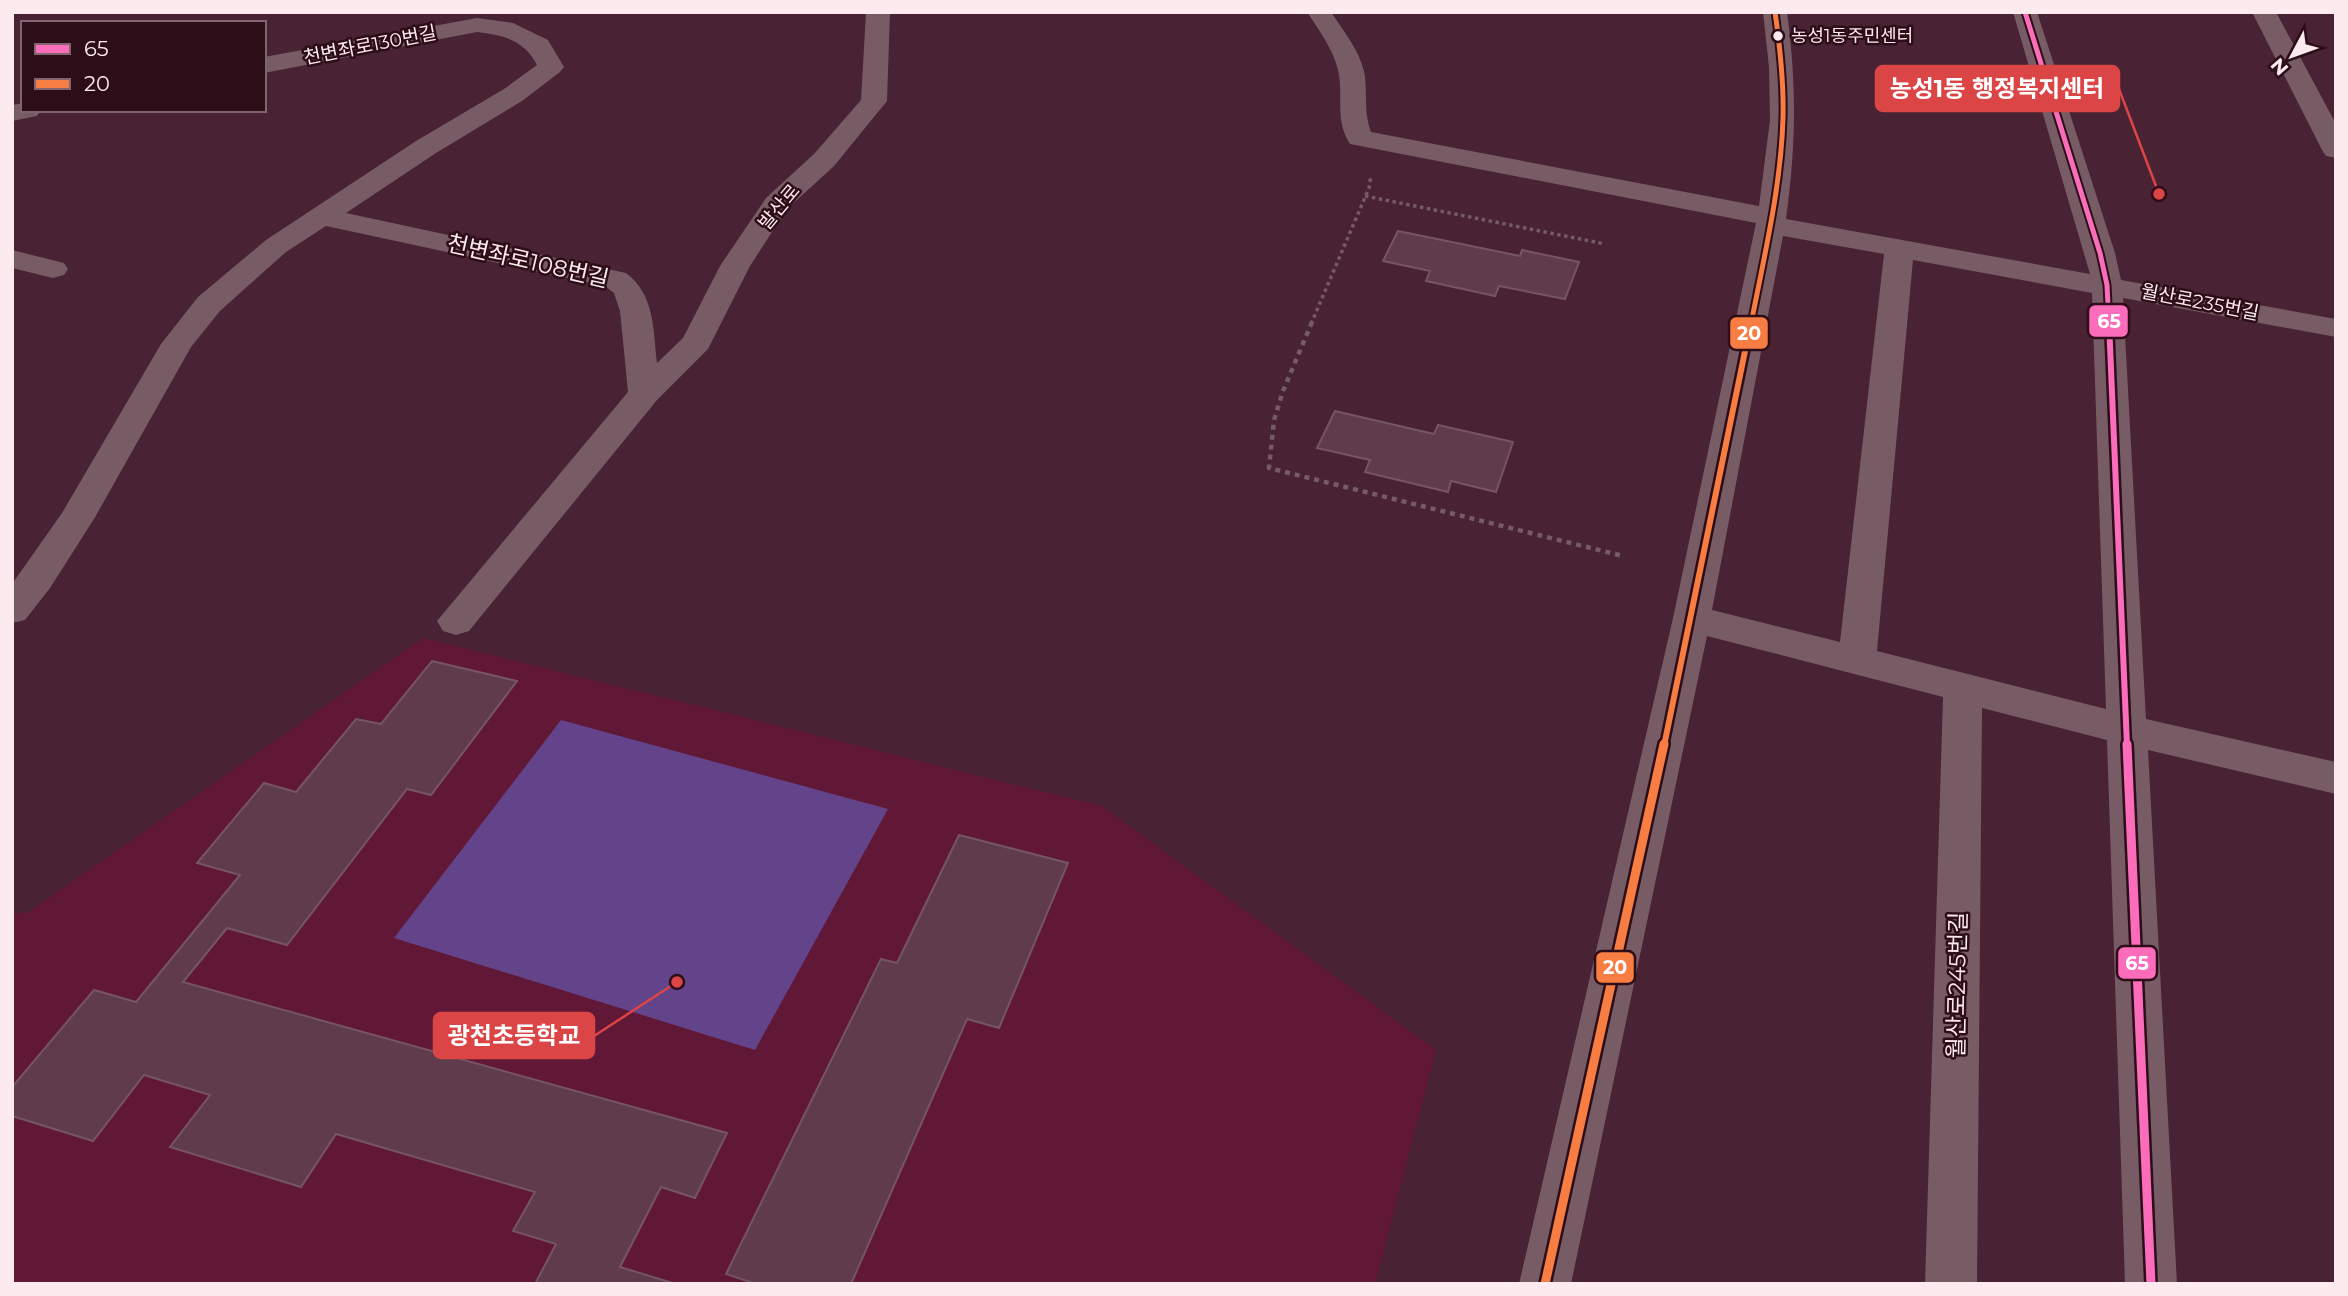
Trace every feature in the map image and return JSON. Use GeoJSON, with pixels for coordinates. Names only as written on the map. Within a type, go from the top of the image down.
{"type":"FeatureCollection","features":[{"type":"Feature","properties":{"kind":"street","name":"발산로"},"geometry":{"type":"LineString","coordinates":[[645,393],[697,342],[735,266],[776,204],[824,160],[874,101],[878,12]]}},
{"type":"Feature","properties":{"kind":"street"},"geometry":{"type":"LineString","coordinates":[[1319,12],[1345,56],[1352,77],[1353,125],[1366,139]]}},
{"type":"Feature","properties":{"kind":"street"},"geometry":{"type":"LineString","coordinates":[[1545,1284],[1692,618],[1771,221],[1783,120],[1782,67],[1775,12]]}},
{"type":"Feature","properties":{"kind":"street"},"geometry":{"type":"LineString","coordinates":[[2025,12],[2100,253],[2107,285],[2151,1284]]}},
{"type":"Feature","properties":{"kind":"street"},"geometry":{"type":"LineString","coordinates":[[2264,12],[2336,150]]}},
{"type":"Feature","properties":{"kind":"street"},"geometry":{"type":"LineString","coordinates":[[12,610],[37,579],[76,519],[177,344],[209,304],[253,264],[320,216],[426,147],[513,95],[551,67],[539,45],[481,19]]}},
{"type":"Feature","properties":{"kind":"street","name":"천변좌로130번길"},"geometry":{"type":"LineString","coordinates":[[266,65],[481,19]]}},
{"type":"Feature","properties":{"kind":"street","name":"월산로235번길"},"geometry":{"type":"LineString","coordinates":[[1366,139],[1899,248],[2336,328]]}},
{"type":"Feature","properties":{"kind":"street","name":"천변좌로108번길"},"geometry":{"type":"LineString","coordinates":[[320,216],[615,279],[628,289],[635,311],[645,393]]}},
{"type":"Feature","properties":{"kind":"street"},"geometry":{"type":"LineString","coordinates":[[1857,659],[1899,248]]}},
{"type":"Feature","properties":{"kind":"street"},"geometry":{"type":"LineString","coordinates":[[12,259],[53,269]]}},
{"type":"Feature","properties":{"kind":"street"},"geometry":{"type":"LineString","coordinates":[[456,621],[645,393]]}},
{"type":"Feature","properties":{"kind":"street"},"geometry":{"type":"LineString","coordinates":[[1692,618],[2127,730],[2336,778]]}},
{"type":"Feature","properties":{"kind":"street","name":"월산로245번길"},"geometry":{"type":"LineString","coordinates":[[1951,1284],[1963,686]]}},
{"type":"Feature","properties":{"kind":"path"},"geometry":{"type":"LineString","coordinates":[[1366,139],[1373,164],[1365,196],[1283,391],[1274,420],[1269,468],[1623,556]]}},
{"type":"Feature","properties":{"kind":"path"},"geometry":{"type":"LineString","coordinates":[[1365,196],[1605,244]]}},
{"type":"Feature","properties":{"kind":"shaded area"},"geometry":{"type":"Polygon","coordinates":[[[423,638],[1102,806],[1436,1050],[1375,1284],[12,1284],[12,913],[27,913],[423,638]]]}},
{"type":"Feature","properties":{"kind":"shaded area"},"geometry":{"type":"Polygon","coordinates":[[[561,720],[888,809],[755,1050],[394,938],[561,720]]]}},
{"type":"Feature","properties":{"kind":"building"},"geometry":{"type":"Polygon","coordinates":[[[1398,231],[1520,256],[1522,250],[1579,262],[1565,299],[1499,286],[1495,296],[1426,281],[1430,271],[1383,261],[1398,231]]]}},
{"type":"Feature","properties":{"kind":"building"},"geometry":{"type":"Polygon","coordinates":[[[1335,411],[1434,434],[1438,425],[1513,442],[1496,492],[1451,481],[1448,492],[1365,472],[1370,460],[1317,448],[1335,411]]]}},
{"type":"Feature","properties":{"kind":"building"},"geometry":{"type":"Polygon","coordinates":[[[432,661],[517,681],[431,795],[407,789],[287,945],[227,928],[183,982],[727,1133],[695,1198],[661,1187],[620,1267],[676,1284],[535,1284],[556,1244],[513,1231],[535,1192],[336,1134],[301,1187],[170,1147],[210,1095],[144,1075],[93,1141],[12,1116],[12,1087],[94,990],[136,1002],[240,875],[197,863],[264,783],[296,792],[356,719],[381,724],[432,661]]]}},
{"type":"Feature","properties":{"kind":"building"},"geometry":{"type":"Polygon","coordinates":[[[959,835],[1068,863],[999,1028],[967,1019],[851,1284],[756,1284],[726,1274],[881,959],[897,963],[959,835]]]}},
{"type":"Feature","properties":{"kind":"transit line","name":"20"},"geometry":{"type":"LineString","coordinates":[[1545,1284],[1692,618],[1772,217],[1783,120],[1782,67],[1775,12]]}},
{"type":"Feature","properties":{"kind":"transit line","name":"65"},"geometry":{"type":"LineString","coordinates":[[2025,12],[2100,253],[2107,285],[2151,1284]]}},
{"type":"Feature","properties":{"kind":"place","name":"농성1동주민센터"},"geometry":{"type":"Point","coordinates":[1778,36]}},
{"type":"Feature","properties":{"kind":"place","name":"농성1동 행정복지센터"},"geometry":{"type":"Point","coordinates":[2159,194]}},
{"type":"Feature","properties":{"kind":"place","name":"광천초등학교"},"geometry":{"type":"Point","coordinates":[677,982]}}]}
